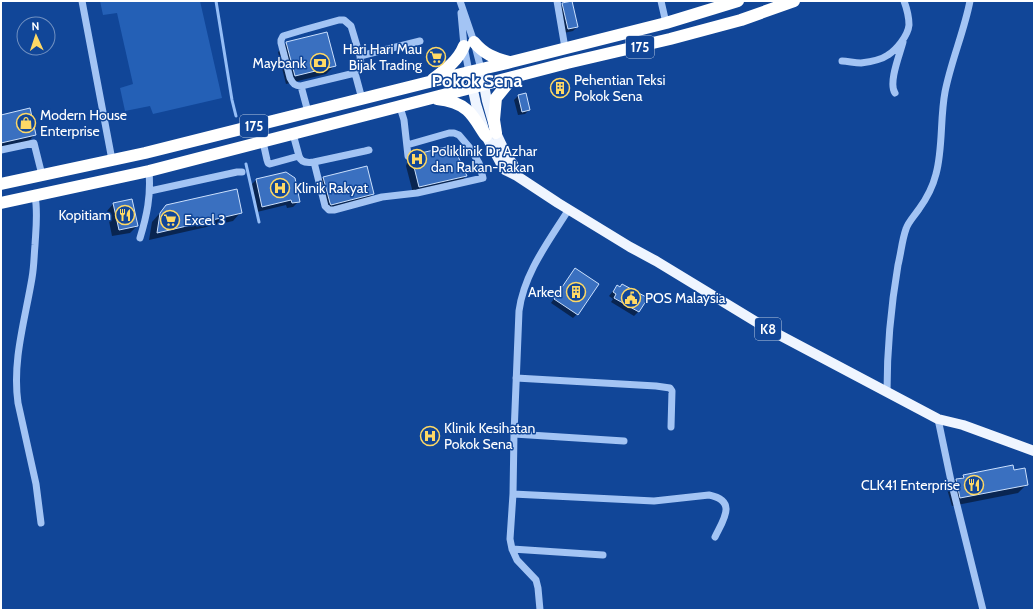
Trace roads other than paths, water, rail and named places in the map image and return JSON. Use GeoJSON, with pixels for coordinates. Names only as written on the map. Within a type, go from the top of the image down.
{"type":"FeatureCollection","features":[{"type":"Feature","properties":{"kind":"highway","name":"175"},"geometry":{"type":"LineString","coordinates":[[1,184],[153,152],[666,23],[738,1]]}},
{"type":"Feature","properties":{"kind":"highway","name":"175"},"geometry":{"type":"LineString","coordinates":[[1,203],[149,171],[513,77],[704,30],[741,20],[794,1]]}},
{"type":"Feature","properties":{"kind":"highway"},"geometry":{"type":"LineString","coordinates":[[428,82],[453,62],[469,44],[499,60],[511,62]]}},
{"type":"Feature","properties":{"kind":"highway"},"geometry":{"type":"LineString","coordinates":[[491,135],[496,98],[513,77]]}},
{"type":"Feature","properties":{"kind":"highway"},"geometry":{"type":"LineString","coordinates":[[433,98],[452,102],[468,110],[491,135]]}},
{"type":"Feature","properties":{"kind":"main road","name":"K8"},"geometry":{"type":"LineString","coordinates":[[478,87],[481,69]]}},
{"type":"Feature","properties":{"kind":"main road","name":"K8"},"geometry":{"type":"LineString","coordinates":[[468,72],[478,87],[491,135],[500,162],[505,170],[630,247],[656,261],[768,329],[938,419],[963,425],[1034,451]]}},
{"type":"Feature","properties":{"kind":"street"},"geometry":{"type":"LineString","coordinates":[[82,1],[112,160]]}},
{"type":"Feature","properties":{"kind":"street"},"geometry":{"type":"LineString","coordinates":[[460,1],[469,44],[481,69]]}},
{"type":"Feature","properties":{"kind":"street"},"geometry":{"type":"LineString","coordinates":[[460,1],[469,44],[468,72]]}},
{"type":"Feature","properties":{"kind":"street"},"geometry":{"type":"LineString","coordinates":[[557,1],[564,48]]}},
{"type":"Feature","properties":{"kind":"street"},"geometry":{"type":"LineString","coordinates":[[661,1],[666,23]]}},
{"type":"Feature","properties":{"kind":"street"},"geometry":{"type":"LineString","coordinates":[[895,93],[893,90],[893,78],[909,27],[904,1]]}},
{"type":"Feature","properties":{"kind":"street"},"geometry":{"type":"LineString","coordinates":[[887,392],[891,313],[904,236],[906,227],[920,207],[933,184],[937,171],[945,93],[950,70],[970,1]]}},
{"type":"Feature","properties":{"kind":"street"},"geometry":{"type":"LineString","coordinates":[[339,20],[344,20],[350,26],[360,56],[361,64],[355,73],[296,86],[292,83],[290,78],[281,40],[283,36],[339,20]]}},
{"type":"Feature","properties":{"kind":"street"},"geometry":{"type":"LineString","coordinates":[[842,60],[862,63],[874,61],[887,56],[905,38]]}},
{"type":"Feature","properties":{"kind":"street"},"geometry":{"type":"LineString","coordinates":[[360,56],[420,41]]}},
{"type":"Feature","properties":{"kind":"street"},"geometry":{"type":"LineString","coordinates":[[355,73],[362,99]]}},
{"type":"Feature","properties":{"kind":"street"},"geometry":{"type":"LineString","coordinates":[[301,86],[308,112]]}},
{"type":"Feature","properties":{"kind":"street"},"geometry":{"type":"LineString","coordinates":[[400,107],[404,120],[408,156]]}},
{"type":"Feature","properties":{"kind":"street"},"geometry":{"type":"LineString","coordinates":[[314,162],[325,206],[329,210],[382,197],[418,193],[483,178],[479,163],[470,148],[459,135],[449,133],[407,145]]}},
{"type":"Feature","properties":{"kind":"street"},"geometry":{"type":"LineString","coordinates":[[293,134],[298,156],[300,160],[307,163],[369,150]]}},
{"type":"Feature","properties":{"kind":"street"},"geometry":{"type":"LineString","coordinates":[[263,142],[267,160],[270,164],[298,156]]}},
{"type":"Feature","properties":{"kind":"street"},"geometry":{"type":"LineString","coordinates":[[1,150],[34,143],[42,175]]}},
{"type":"Feature","properties":{"kind":"street"},"geometry":{"type":"LineString","coordinates":[[140,238],[150,191],[149,171]]}},
{"type":"Feature","properties":{"kind":"street"},"geometry":{"type":"LineString","coordinates":[[150,191],[242,172]]}},
{"type":"Feature","properties":{"kind":"street"},"geometry":{"type":"LineString","coordinates":[[35,196],[37,205],[37,219],[32,277],[16,371],[16,384],[18,403],[36,484],[41,523]]}},
{"type":"Feature","properties":{"kind":"street"},"geometry":{"type":"LineString","coordinates":[[540,610],[536,580],[517,560],[512,549],[510,539],[513,494],[519,311],[521,299],[532,269],[569,209]]}},
{"type":"Feature","properties":{"kind":"street"},"geometry":{"type":"LineString","coordinates":[[516,378],[660,386],[670,388],[672,391],[671,427]]}},
{"type":"Feature","properties":{"kind":"street"},"geometry":{"type":"LineString","coordinates":[[938,419],[951,481],[983,610]]}},
{"type":"Feature","properties":{"kind":"street"},"geometry":{"type":"LineString","coordinates":[[514,434],[624,440]]}},
{"type":"Feature","properties":{"kind":"street"},"geometry":{"type":"LineString","coordinates":[[513,494],[654,501],[709,495],[718,496],[726,504],[727,512],[714,537]]}},
{"type":"Feature","properties":{"kind":"street"},"geometry":{"type":"LineString","coordinates":[[512,549],[603,555]]}},
{"type":"Feature","properties":{"kind":"waterway"},"geometry":{"type":"LineString","coordinates":[[216,1],[236,116]]}},
{"type":"Feature","properties":{"kind":"waterway"},"geometry":{"type":"LineString","coordinates":[[246,164],[259,222]]}},
{"type":"Feature","properties":{"kind":"place","name":"Hari Hari Mau Bijak Trading"},"geometry":{"type":"Point","coordinates":[436,57]}},
{"type":"Feature","properties":{"kind":"place","name":"Maybank"},"geometry":{"type":"Point","coordinates":[320,63]}},
{"type":"Feature","properties":{"kind":"place","name":"Pehentian Teksi Pokok Sena"},"geometry":{"type":"Point","coordinates":[560,88]}},
{"type":"Feature","properties":{"kind":"place","name":"Modern House Enterprise"},"geometry":{"type":"Point","coordinates":[26,123]}},
{"type":"Feature","properties":{"kind":"place","name":"Poliklinik Dr Azhar dan Rakan-Rakan"},"geometry":{"type":"Point","coordinates":[417,159]}},
{"type":"Feature","properties":{"kind":"place","name":"Klinik Rakyat"},"geometry":{"type":"Point","coordinates":[280,188]}},
{"type":"Feature","properties":{"kind":"place","name":"Kopitiam"},"geometry":{"type":"Point","coordinates":[125,215]}},
{"type":"Feature","properties":{"kind":"place","name":"Excel 3"},"geometry":{"type":"Point","coordinates":[170,220]}},
{"type":"Feature","properties":{"kind":"place","name":"Arked"},"geometry":{"type":"Point","coordinates":[576,292]}},
{"type":"Feature","properties":{"kind":"place","name":"POS Malaysia"},"geometry":{"type":"Point","coordinates":[631,298]}},
{"type":"Feature","properties":{"kind":"place","name":"Klinik Kesihatan Pokok Sena"},"geometry":{"type":"Point","coordinates":[430,436]}},
{"type":"Feature","properties":{"kind":"place","name":"CLK41 Enterprise"},"geometry":{"type":"Point","coordinates":[974,485]}},
{"type":"Feature","properties":{"kind":"district","name":"Pokok Sena"},"geometry":{"type":"Point","coordinates":[477,81]}}]}
